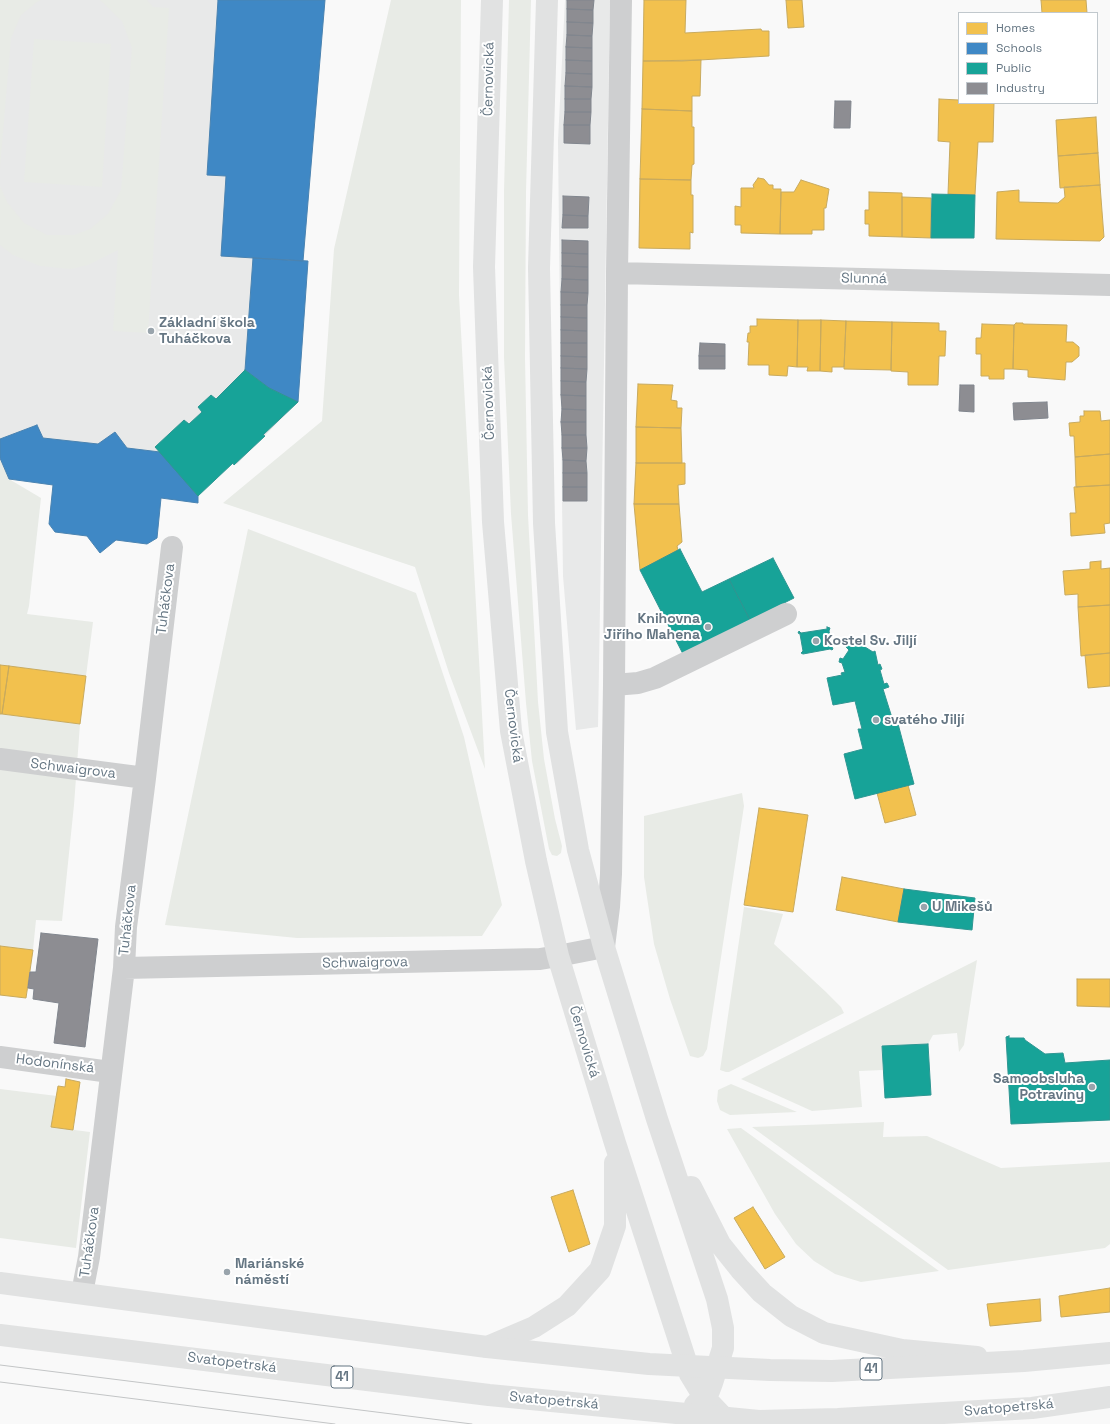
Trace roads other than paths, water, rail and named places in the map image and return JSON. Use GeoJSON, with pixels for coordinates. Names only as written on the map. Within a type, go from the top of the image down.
{"type":"FeatureCollection","features":[{"type":"Feature","properties":{"kind":"main road","name":"Černovická"},"geometry":{"type":"LineString","coordinates":[[492,0],[484,267],[493,522],[511,732],[536,861],[558,956],[614,1143],[690,1374],[704,1397],[723,1417]]}},
{"type":"Feature","properties":{"kind":"main road"},"geometry":{"type":"LineString","coordinates":[[547,0],[539,268],[545,539],[557,732],[578,850],[604,947],[657,1119],[717,1300],[723,1328],[723,1348],[718,1368],[709,1391],[704,1397],[684,1413]]}},
{"type":"Feature","properties":{"kind":"main road"},"geometry":{"type":"LineString","coordinates":[[657,1119],[720,1244],[740,1270],[762,1293],[791,1316],[824,1333],[902,1350],[1024,1361]]}},
{"type":"Feature","properties":{"kind":"main road"},"geometry":{"type":"LineString","coordinates":[[487,1347],[534,1327],[567,1306],[600,1270],[615,1226],[614,1143]]}},
{"type":"Feature","properties":{"kind":"main road","name":"41"},"geometry":{"type":"LineString","coordinates":[[0,1283],[487,1347],[649,1364],[770,1370],[832,1371],[1024,1361],[1110,1353]]}},
{"type":"Feature","properties":{"kind":"main road","name":"Svatopetrská"},"geometry":{"type":"LineString","coordinates":[[0,1335],[489,1395],[759,1421],[1032,1408],[1110,1397]]}},
{"type":"Feature","properties":{"kind":"street"},"geometry":{"type":"LineString","coordinates":[[604,947],[611,874],[621,0]]}},
{"type":"Feature","properties":{"kind":"street","name":"Slunná"},"geometry":{"type":"LineString","coordinates":[[617,273],[1110,285]]}},
{"type":"Feature","properties":{"kind":"street","name":"Tuháčkova"},"geometry":{"type":"LineString","coordinates":[[82,1293],[89,1257],[110,1072],[124,968],[126,927],[172,547]]}},
{"type":"Feature","properties":{"kind":"street"},"geometry":{"type":"LineString","coordinates":[[614,685],[638,683],[655,678],[786,614]]}},
{"type":"Feature","properties":{"kind":"street","name":"Schwaigrova"},"geometry":{"type":"LineString","coordinates":[[0,759],[145,778]]}},
{"type":"Feature","properties":{"kind":"street","name":"Schwaigrova"},"geometry":{"type":"LineString","coordinates":[[124,968],[540,959],[604,947]]}},
{"type":"Feature","properties":{"kind":"street","name":"Hodonínská"},"geometry":{"type":"LineString","coordinates":[[0,1057],[110,1072]]}},
{"type":"Feature","properties":{"kind":"tram line"},"geometry":{"type":"LineString","coordinates":[[0,1365],[472,1424]]}},
{"type":"Feature","properties":{"kind":"tram line"},"geometry":{"type":"LineString","coordinates":[[0,1382],[335,1424]]}},
{"type":"Feature","properties":{"kind":"place","name":"Základní škola Tuháčkova"},"geometry":{"type":"Point","coordinates":[151,331]}},
{"type":"Feature","properties":{"kind":"place","name":"Knihovna Jiřího Mahena"},"geometry":{"type":"Point","coordinates":[708,627]}},
{"type":"Feature","properties":{"kind":"place","name":"Kostel Sv. Jiljí"},"geometry":{"type":"Point","coordinates":[816,641]}},
{"type":"Feature","properties":{"kind":"place","name":"svatého Jiljí"},"geometry":{"type":"Point","coordinates":[876,720]}},
{"type":"Feature","properties":{"kind":"place","name":"U Mikešů"},"geometry":{"type":"Point","coordinates":[924,907]}},
{"type":"Feature","properties":{"kind":"place","name":"Samoobsluha Potraviny"},"geometry":{"type":"Point","coordinates":[1092,1087]}},
{"type":"Feature","properties":{"kind":"place","name":"Mariánské náměstí"},"geometry":{"type":"Point","coordinates":[227,1272]}}]}
